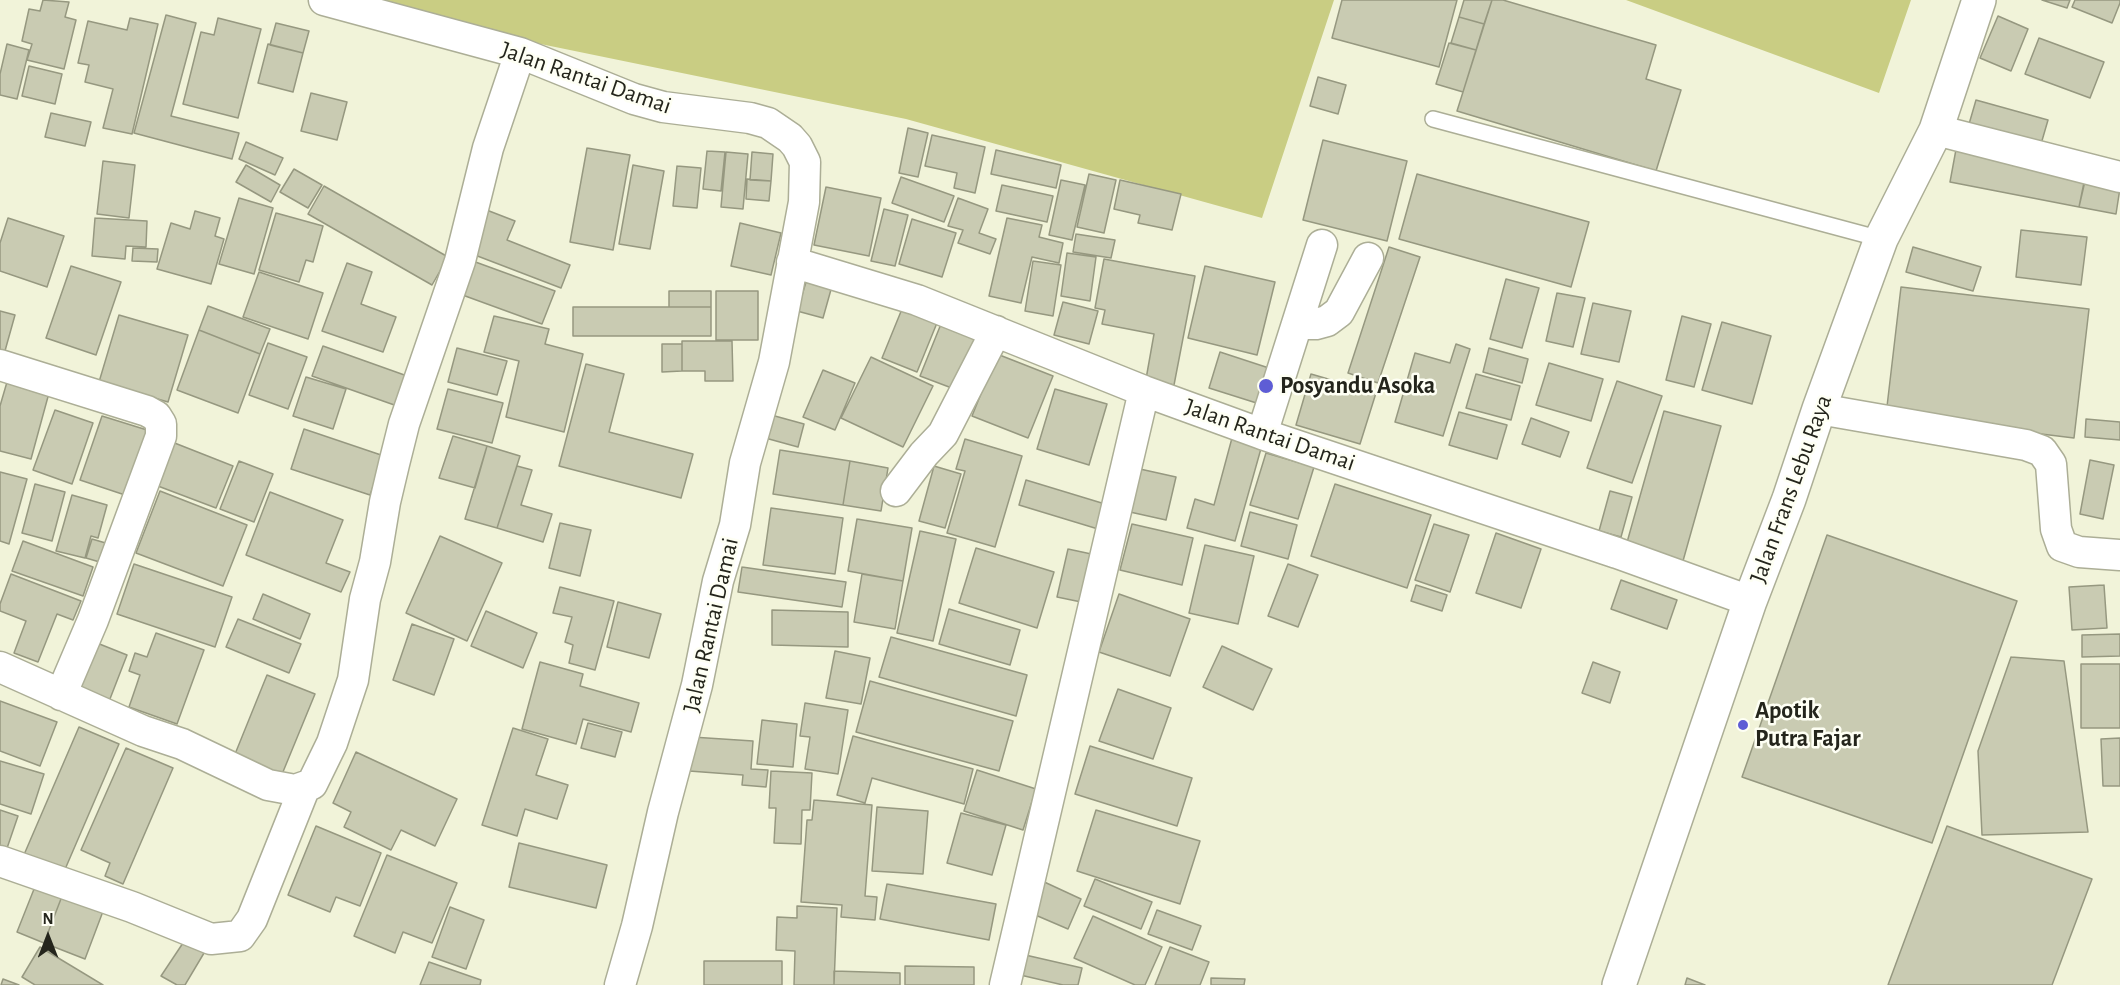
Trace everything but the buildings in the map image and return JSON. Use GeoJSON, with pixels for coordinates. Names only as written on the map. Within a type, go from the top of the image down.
{"type":"FeatureCollection","features":[{"type":"Feature","properties":{"kind":"main road","name":"Jalan Frans Lebu Raya"},"geometry":{"type":"LineString","coordinates":[[1619,985],[1750,601],[1789,499],[1881,239],[1936,130],[1979,0]]}},
{"type":"Feature","properties":{"kind":"street","name":"Jalan Rantai Damai"},"geometry":{"type":"LineString","coordinates":[[324,0],[520,53],[634,99],[663,107],[750,118],[768,123],[790,138],[805,162],[804,202],[774,362],[745,463],[735,525],[718,581],[698,686],[663,812],[637,926],[620,985]]}},
{"type":"Feature","properties":{"kind":"street"},"geometry":{"type":"LineString","coordinates":[[0,668],[143,731],[182,744],[268,785],[295,790],[304,789],[312,784],[332,743],[353,680],[365,599],[404,424],[460,261],[488,148],[520,53]]}},
{"type":"Feature","properties":{"kind":"street"},"geometry":{"type":"LineString","coordinates":[[1936,130],[2120,177]]}},
{"type":"Feature","properties":{"kind":"street"},"geometry":{"type":"LineString","coordinates":[[1262,435],[1322,245]]}},
{"type":"Feature","properties":{"kind":"street"},"geometry":{"type":"LineString","coordinates":[[1298,324],[1316,324],[1327,321],[1339,312],[1368,258]]}},
{"type":"Feature","properties":{"kind":"street","name":"Jalan Rantai Damai"},"geometry":{"type":"LineString","coordinates":[[792,262],[917,300],[1144,391],[1262,435],[1617,553],[1750,601]]}},
{"type":"Feature","properties":{"kind":"street"},"geometry":{"type":"LineString","coordinates":[[896,491],[924,454],[944,434],[996,331]]}},
{"type":"Feature","properties":{"kind":"street"},"geometry":{"type":"LineString","coordinates":[[0,365],[147,411],[156,416],[161,424],[161,436],[93,620],[61,695]]}},
{"type":"Feature","properties":{"kind":"street"},"geometry":{"type":"LineString","coordinates":[[1005,985],[1144,391]]}},
{"type":"Feature","properties":{"kind":"street"},"geometry":{"type":"LineString","coordinates":[[1819,409],[2026,445],[2042,451],[2051,464],[2056,530],[2062,546],[2079,552],[2120,555]]}},
{"type":"Feature","properties":{"kind":"street"},"geometry":{"type":"LineString","coordinates":[[0,861],[132,907],[211,939],[240,936],[252,919],[304,789]]}},
{"type":"Feature","properties":{"kind":"lane"},"geometry":{"type":"LineString","coordinates":[[1433,119],[1881,239]]}},
{"type":"Feature","properties":{"kind":"green space"},"geometry":{"type":"Polygon","coordinates":[[[363,0],[1334,0],[1262,218],[906,119],[526,41],[363,0]]]}},
{"type":"Feature","properties":{"kind":"green space"},"geometry":{"type":"Polygon","coordinates":[[[1626,0],[1911,0],[1879,93],[1626,0]]]}},
{"type":"Feature","properties":{"kind":"place","name":"Posyandu Asoka"},"geometry":{"type":"Point","coordinates":[1266,386]}},
{"type":"Feature","properties":{"kind":"place","name":"Apotik Putra Fajar"},"geometry":{"type":"Point","coordinates":[1743,725]}}]}
